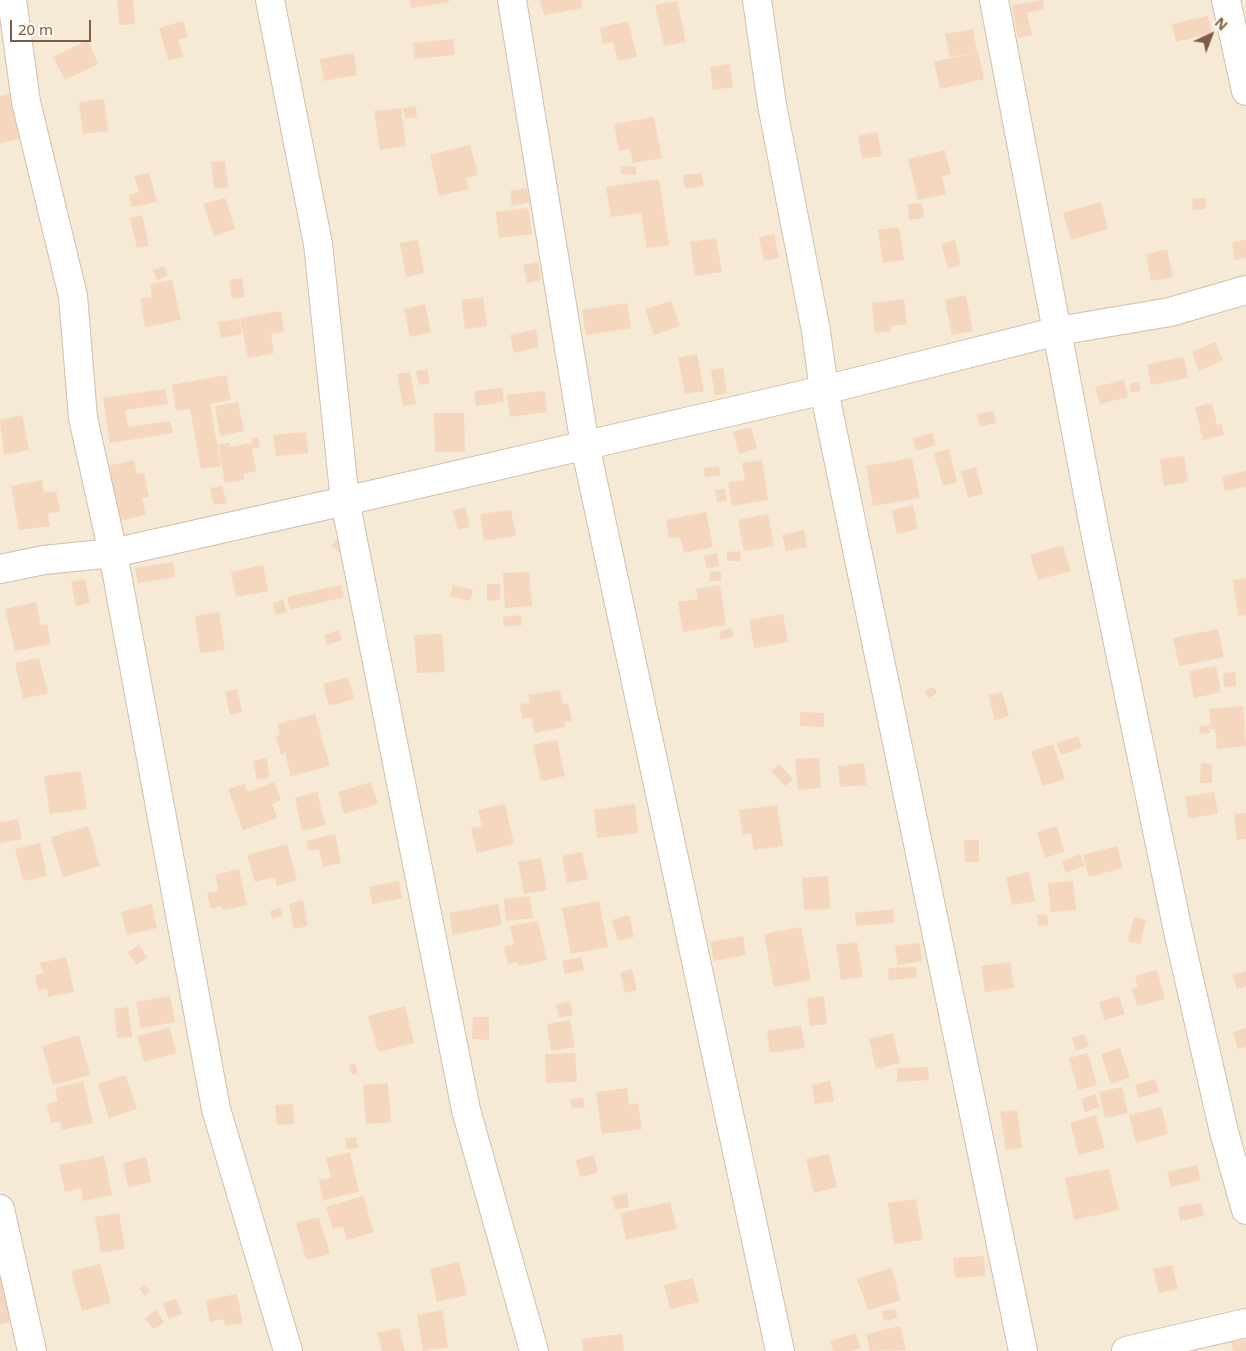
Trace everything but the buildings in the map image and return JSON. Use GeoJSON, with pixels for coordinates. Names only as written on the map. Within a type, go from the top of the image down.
{"type":"FeatureCollection","features":[{"type":"Feature","properties":{"kind":"street"},"geometry":{"type":"LineString","coordinates":[[12,0],[26,102],[73,296],[83,418],[113,553],[216,1108],[288,1351]]}},
{"type":"Feature","properties":{"kind":"street"},"geometry":{"type":"LineString","coordinates":[[270,0],[318,244],[345,501],[466,1110],[534,1351]]}},
{"type":"Feature","properties":{"kind":"street"},"geometry":{"type":"LineString","coordinates":[[512,0],[585,445],[780,1351]]}},
{"type":"Feature","properties":{"kind":"street"},"geometry":{"type":"LineString","coordinates":[[757,0],[772,105],[816,331],[824,390],[1024,1351]]}},
{"type":"Feature","properties":{"kind":"street"},"geometry":{"type":"LineString","coordinates":[[994,0],[1096,537],[1178,931],[1224,1132],[1246,1210]]}},
{"type":"Feature","properties":{"kind":"street"},"geometry":{"type":"LineString","coordinates":[[1226,0],[1246,91]]}},
{"type":"Feature","properties":{"kind":"street"},"geometry":{"type":"LineString","coordinates":[[0,569],[44,560],[113,553],[824,390],[1058,331],[1170,312],[1246,290]]}},
{"type":"Feature","properties":{"kind":"street"},"geometry":{"type":"LineString","coordinates":[[0,1209],[32,1351]]}},
{"type":"Feature","properties":{"kind":"street"},"geometry":{"type":"LineString","coordinates":[[1126,1351],[1246,1323]]}},
{"type":"Feature","properties":{"kind":"shaded area"},"geometry":{"type":"Polygon","coordinates":[[[0,0],[1246,0],[1246,1351],[0,1351],[0,0]]]}}]}
